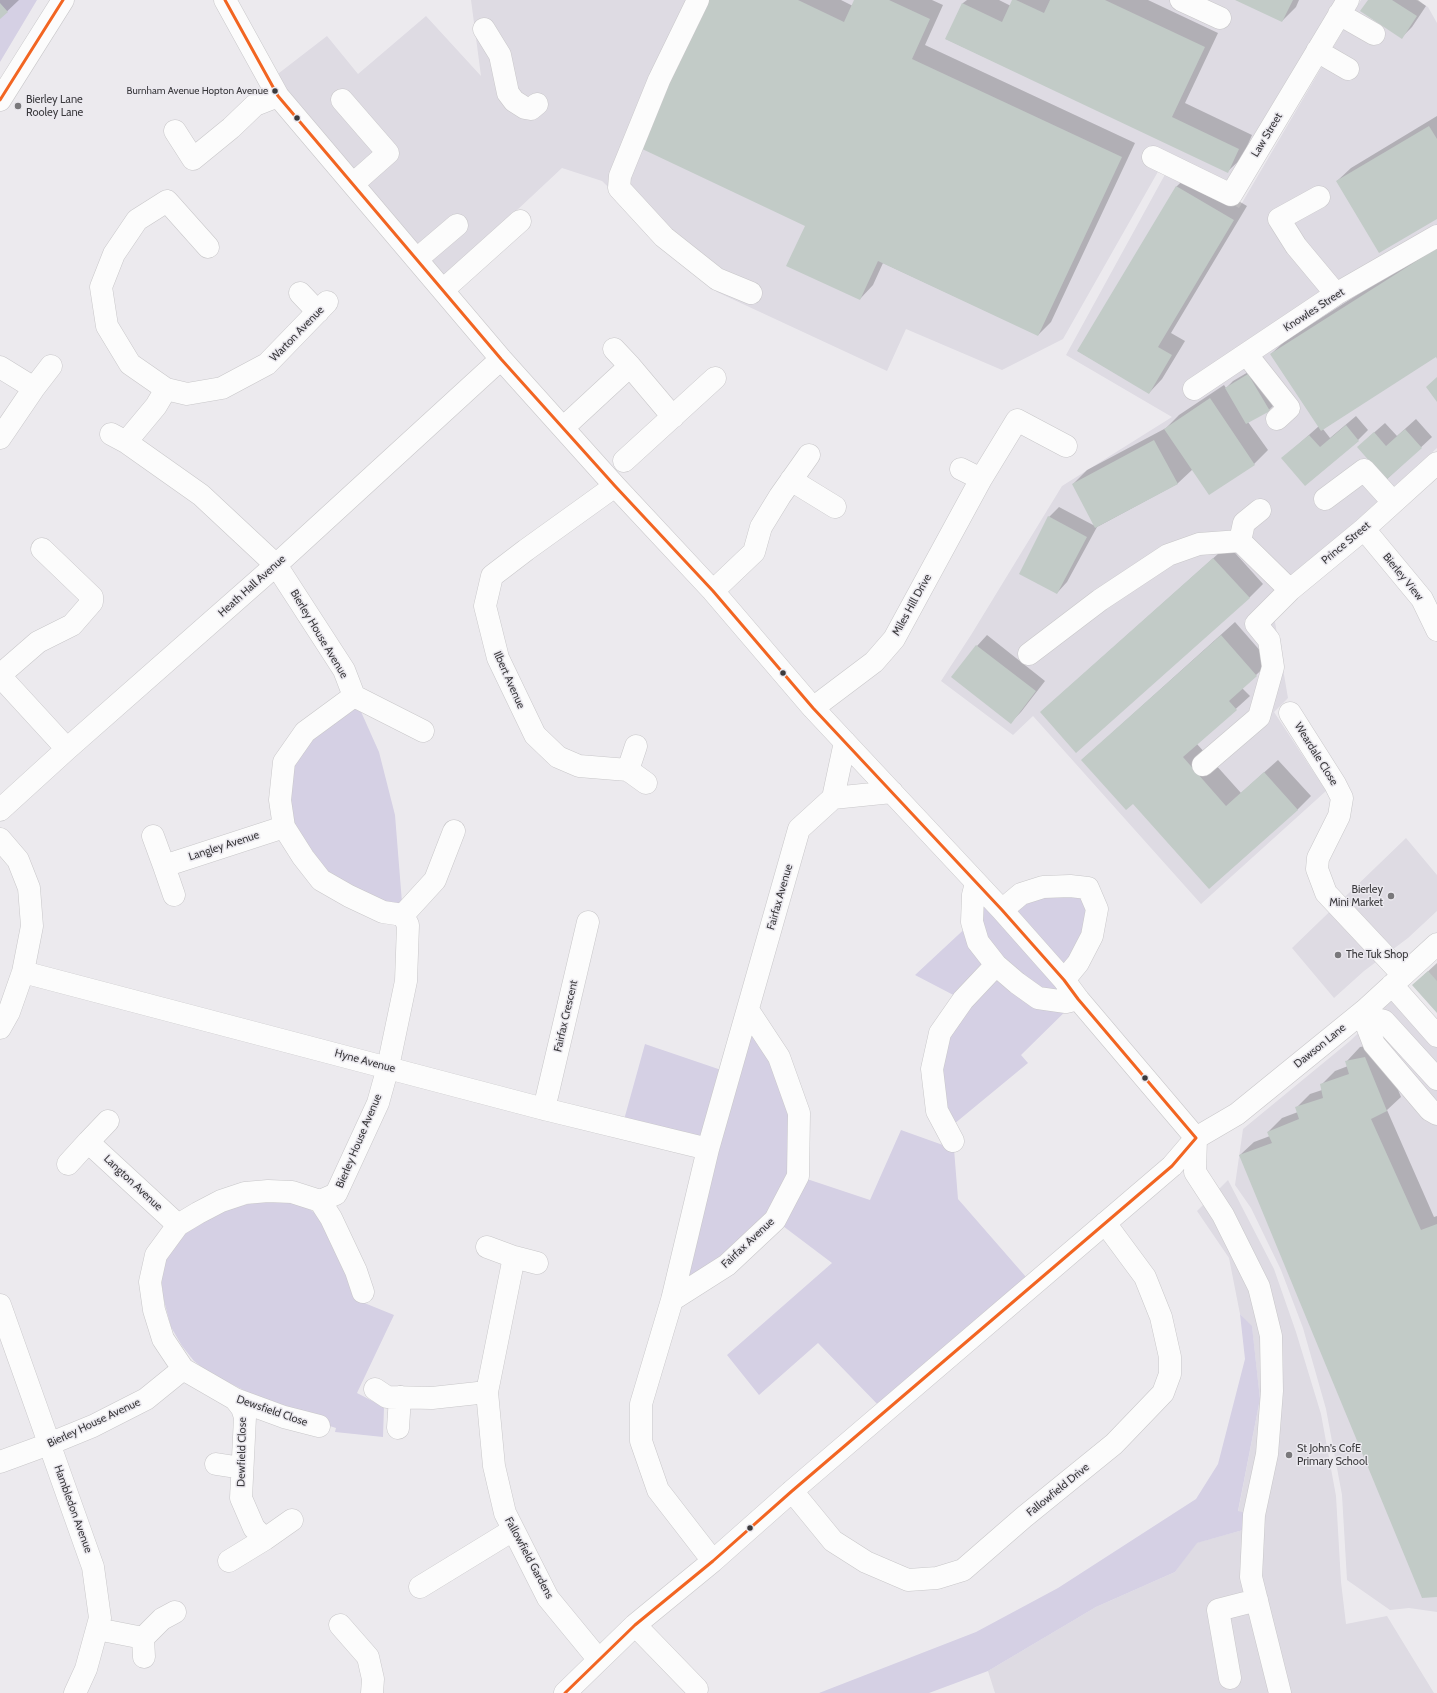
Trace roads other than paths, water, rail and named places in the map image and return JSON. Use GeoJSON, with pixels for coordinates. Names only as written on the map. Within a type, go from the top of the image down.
{"type":"FeatureCollection","features":[{"type":"Feature","properties":{"kind":"street"},"geometry":{"type":"LineString","coordinates":[[0,100],[63,0]]}},
{"type":"Feature","properties":{"kind":"street"},"geometry":{"type":"LineString","coordinates":[[225,0],[278,96],[443,290],[615,486],[713,591],[813,708],[1002,910],[1064,980],[1078,999],[1196,1138],[1195,1172],[1223,1215],[1237,1240],[1259,1287],[1270,1336],[1272,1391],[1266,1454],[1254,1516],[1251,1577],[1280,1693]]}},
{"type":"Feature","properties":{"kind":"street"},"geometry":{"type":"LineString","coordinates":[[698,0],[659,80],[620,176],[619,188],[664,237],[717,279],[751,293]]}},
{"type":"Feature","properties":{"kind":"street"},"geometry":{"type":"LineString","coordinates":[[1181,0],[1220,18]]}},
{"type":"Feature","properties":{"kind":"street"},"geometry":{"type":"LineString","coordinates":[[1344,7],[1374,34]]}},
{"type":"Feature","properties":{"kind":"street","name":"Law Street"},"geometry":{"type":"LineString","coordinates":[[1154,158],[1231,196],[1344,7]]}},
{"type":"Feature","properties":{"kind":"street"},"geometry":{"type":"LineString","coordinates":[[484,29],[500,55],[508,94],[514,101],[524,108],[531,109],[537,104]]}},
{"type":"Feature","properties":{"kind":"street"},"geometry":{"type":"LineString","coordinates":[[1317,51],[1348,69]]}},
{"type":"Feature","properties":{"kind":"street"},"geometry":{"type":"LineString","coordinates":[[175,131],[193,159],[231,128],[255,105],[278,96]]}},
{"type":"Feature","properties":{"kind":"street"},"geometry":{"type":"LineString","coordinates":[[342,100],[388,153],[353,184]]}},
{"type":"Feature","properties":{"kind":"street"},"geometry":{"type":"LineString","coordinates":[[1319,196],[1279,219],[1296,246],[1336,294]]}},
{"type":"Feature","properties":{"kind":"street","name":"Warton Avenue"},"geometry":{"type":"LineString","coordinates":[[208,247],[169,197],[138,220],[114,254],[101,287],[107,326],[130,364],[166,389],[187,394],[222,388],[267,364],[323,307],[300,293]]}},
{"type":"Feature","properties":{"kind":"street"},"geometry":{"type":"LineString","coordinates":[[443,290],[520,221]]}},
{"type":"Feature","properties":{"kind":"street"},"geometry":{"type":"LineString","coordinates":[[417,259],[457,225]]}},
{"type":"Feature","properties":{"kind":"street","name":"Knowles Street"},"geometry":{"type":"LineString","coordinates":[[1194,389],[1247,355],[1336,294],[1437,236]]}},
{"type":"Feature","properties":{"kind":"street"},"geometry":{"type":"LineString","coordinates":[[614,349],[630,366],[666,424]]}},
{"type":"Feature","properties":{"kind":"street"},"geometry":{"type":"LineString","coordinates":[[1247,355],[1289,408],[1277,419]]}},
{"type":"Feature","properties":{"kind":"street","name":"Heath Hall Avenue"},"geometry":{"type":"LineString","coordinates":[[0,810],[276,565],[502,359]]}},
{"type":"Feature","properties":{"kind":"street"},"geometry":{"type":"LineString","coordinates":[[0,438],[51,366]]}},
{"type":"Feature","properties":{"kind":"street"},"geometry":{"type":"LineString","coordinates":[[563,428],[630,366]]}},
{"type":"Feature","properties":{"kind":"street"},"geometry":{"type":"LineString","coordinates":[[0,367],[34,388]]}},
{"type":"Feature","properties":{"kind":"street"},"geometry":{"type":"LineString","coordinates":[[624,461],[715,378]]}},
{"type":"Feature","properties":{"kind":"street","name":"Bierley House Avenue"},"geometry":{"type":"LineString","coordinates":[[166,389],[156,406],[119,438],[201,495],[276,565],[344,670],[354,696]]}},
{"type":"Feature","properties":{"kind":"street","name":"Miles Hill Drive"},"geometry":{"type":"LineString","coordinates":[[813,708],[874,662],[894,639],[981,479],[1017,420],[1066,446]]}},
{"type":"Feature","properties":{"kind":"street"},"geometry":{"type":"LineString","coordinates":[[713,591],[754,552],[761,527],[780,496],[809,455]]}},
{"type":"Feature","properties":{"kind":"street","name":"Prince Street"},"geometry":{"type":"LineString","coordinates":[[1203,765],[1259,717],[1273,667],[1269,640],[1256,624],[1290,590],[1364,529],[1437,463]]}},
{"type":"Feature","properties":{"kind":"street"},"geometry":{"type":"LineString","coordinates":[[961,469],[981,479]]}},
{"type":"Feature","properties":{"kind":"street"},"geometry":{"type":"LineString","coordinates":[[1325,498],[1364,470],[1393,502]]}},
{"type":"Feature","properties":{"kind":"street"},"geometry":{"type":"LineString","coordinates":[[791,480],[835,507]]}},
{"type":"Feature","properties":{"kind":"street","name":"Ilbert Avenue"},"geometry":{"type":"LineString","coordinates":[[615,486],[492,576],[485,606],[498,658],[534,735],[558,757],[579,766],[628,770],[646,782]]}},
{"type":"Feature","properties":{"kind":"street"},"geometry":{"type":"LineString","coordinates":[[1240,541],[1244,523],[1260,510]]}},
{"type":"Feature","properties":{"kind":"street","name":"Bierley View"},"geometry":{"type":"LineString","coordinates":[[1364,529],[1422,599],[1437,630]]}},
{"type":"Feature","properties":{"kind":"street"},"geometry":{"type":"LineString","coordinates":[[1030,654],[1100,600],[1168,555],[1199,544],[1240,541],[1290,590]]}},
{"type":"Feature","properties":{"kind":"street"},"geometry":{"type":"LineString","coordinates":[[42,549],[92,597],[92,602],[72,625],[38,642],[0,676],[67,749]]}},
{"type":"Feature","properties":{"kind":"street"},"geometry":{"type":"LineString","coordinates":[[423,731],[354,696],[305,732],[284,762],[280,800],[284,827],[303,857],[321,880],[349,896],[383,912],[403,915],[435,880],[454,831]]}},
{"type":"Feature","properties":{"kind":"street","name":"Weardale Close"},"geometry":{"type":"LineString","coordinates":[[1290,713],[1335,784],[1342,798],[1339,816],[1318,858],[1318,869],[1326,892],[1398,980],[1437,1036]]}},
{"type":"Feature","properties":{"kind":"street"},"geometry":{"type":"LineString","coordinates":[[845,742],[833,798],[892,792]]}},
{"type":"Feature","properties":{"kind":"street"},"geometry":{"type":"LineString","coordinates":[[628,770],[636,746]]}},
{"type":"Feature","properties":{"kind":"street","name":"Fairfax Avenue"},"geometry":{"type":"LineString","coordinates":[[713,1561],[658,1490],[641,1441],[641,1404],[672,1300],[708,1149],[799,829],[833,798]]}},
{"type":"Feature","properties":{"kind":"street","name":"Langley Avenue"},"geometry":{"type":"LineString","coordinates":[[164,866],[284,827]]}},
{"type":"Feature","properties":{"kind":"street"},"geometry":{"type":"LineString","coordinates":[[153,836],[174,895]]}},
{"type":"Feature","properties":{"kind":"street"},"geometry":{"type":"LineString","coordinates":[[0,839],[18,860],[28,888],[32,926],[23,972],[9,1012],[0,1028]]}},
{"type":"Feature","properties":{"kind":"street"},"geometry":{"type":"LineString","coordinates":[[976,883],[973,895],[972,922],[978,942],[996,965],[1038,998],[1066,1002],[1078,999]]}},
{"type":"Feature","properties":{"kind":"street"},"geometry":{"type":"LineString","coordinates":[[1002,910],[1021,894],[1044,887],[1070,886],[1088,888],[1097,909],[1092,936],[1078,963],[1064,980]]}},
{"type":"Feature","properties":{"kind":"street","name":"Bierley House Avenue"},"geometry":{"type":"LineString","coordinates":[[320,1201],[336,1194],[378,1103],[388,1067],[406,981],[408,925],[403,915]]}},
{"type":"Feature","properties":{"kind":"street","name":"Fairfax Crescent"},"geometry":{"type":"LineString","coordinates":[[544,1109],[588,922]]}},
{"type":"Feature","properties":{"kind":"street","name":"Dawson Lane"},"geometry":{"type":"LineString","coordinates":[[565,1693],[635,1625],[713,1561],[792,1491],[1172,1166],[1196,1138],[1237,1114],[1369,1014],[1398,980],[1437,946]]}},
{"type":"Feature","properties":{"kind":"street"},"geometry":{"type":"LineString","coordinates":[[953,1141],[938,1111],[932,1069],[940,1033],[963,1000],[996,965]]}},
{"type":"Feature","properties":{"kind":"street","name":"Hyne Avenue"},"geometry":{"type":"LineString","coordinates":[[23,972],[544,1109],[708,1149]]}},
{"type":"Feature","properties":{"kind":"street","name":"Fairfax Avenue"},"geometry":{"type":"LineString","coordinates":[[672,1300],[727,1265],[775,1220],[798,1176],[799,1113],[779,1057],[748,1010]]}},
{"type":"Feature","properties":{"kind":"street"},"geometry":{"type":"LineString","coordinates":[[1437,1079],[1384,1021],[1369,1014],[1367,1026],[1374,1044],[1430,1110],[1437,1114]]}},
{"type":"Feature","properties":{"kind":"street"},"geometry":{"type":"LineString","coordinates":[[68,1164],[108,1121]]}},
{"type":"Feature","properties":{"kind":"street","name":"Langton Avenue"},"geometry":{"type":"LineString","coordinates":[[88,1142],[178,1225]]}},
{"type":"Feature","properties":{"kind":"street"},"geometry":{"type":"LineString","coordinates":[[183,1369],[163,1339],[154,1310],[150,1282],[156,1255],[178,1225],[215,1204],[245,1193],[268,1191],[292,1192],[320,1201],[331,1218],[356,1271],[363,1292]]}},
{"type":"Feature","properties":{"kind":"street","name":"Fallowfield Drive"},"geometry":{"type":"LineString","coordinates":[[792,1491],[833,1541],[866,1562],[908,1580],[937,1578],[963,1570],[1024,1517],[1114,1444],[1163,1393],[1170,1374],[1170,1357],[1161,1317],[1145,1277],[1105,1223]]}},
{"type":"Feature","properties":{"kind":"street"},"geometry":{"type":"LineString","coordinates":[[487,1247],[514,1257],[537,1263]]}},
{"type":"Feature","properties":{"kind":"street","name":"Fallowfield Gardens"},"geometry":{"type":"LineString","coordinates":[[514,1257],[487,1392],[494,1466],[505,1513],[548,1598],[599,1660]]}},
{"type":"Feature","properties":{"kind":"street","name":"Hambledon Avenue"},"geometry":{"type":"LineString","coordinates":[[0,1306],[93,1567],[100,1618],[86,1669],[75,1693]]}},
{"type":"Feature","properties":{"kind":"street","name":"Bierley House Avenue"},"geometry":{"type":"LineString","coordinates":[[0,1462],[93,1426],[146,1399],[183,1369]]}},
{"type":"Feature","properties":{"kind":"street","name":"Dewsfield Close"},"geometry":{"type":"LineString","coordinates":[[183,1369],[235,1399],[284,1417],[319,1426]]}},
{"type":"Feature","properties":{"kind":"street"},"geometry":{"type":"LineString","coordinates":[[375,1389],[387,1397],[432,1398],[487,1392]]}},
{"type":"Feature","properties":{"kind":"street"},"geometry":{"type":"LineString","coordinates":[[398,1428],[400,1397]]}},
{"type":"Feature","properties":{"kind":"street","name":"Dewfield Close"},"geometry":{"type":"LineString","coordinates":[[235,1399],[242,1408],[245,1417],[241,1498],[254,1528],[265,1539]]}},
{"type":"Feature","properties":{"kind":"street"},"geometry":{"type":"LineString","coordinates":[[216,1464],[242,1468]]}},
{"type":"Feature","properties":{"kind":"street"},"geometry":{"type":"LineString","coordinates":[[229,1561],[292,1520]]}},
{"type":"Feature","properties":{"kind":"street"},"geometry":{"type":"LineString","coordinates":[[420,1587],[513,1530]]}},
{"type":"Feature","properties":{"kind":"street"},"geometry":{"type":"LineString","coordinates":[[1230,1678],[1218,1610],[1257,1600]]}},
{"type":"Feature","properties":{"kind":"street"},"geometry":{"type":"LineString","coordinates":[[97,1629],[144,1647],[162,1619],[175,1612]]}},
{"type":"Feature","properties":{"kind":"street"},"geometry":{"type":"LineString","coordinates":[[340,1625],[368,1657],[372,1679],[372,1693]]}},
{"type":"Feature","properties":{"kind":"street"},"geometry":{"type":"LineString","coordinates":[[635,1625],[697,1689]]}},
{"type":"Feature","properties":{"kind":"place","name":"Burnham Avenue Hopton Avenue"},"geometry":{"type":"Point","coordinates":[275,91]}},
{"type":"Feature","properties":{"kind":"place","name":"Bierley Lane Rooley Lane"},"geometry":{"type":"Point","coordinates":[18,106]}},
{"type":"Feature","properties":{"kind":"place","name":"Bierley Mini Market"},"geometry":{"type":"Point","coordinates":[1391,896]}},
{"type":"Feature","properties":{"kind":"place","name":"The Tuk Shop"},"geometry":{"type":"Point","coordinates":[1338,955]}},
{"type":"Feature","properties":{"kind":"place","name":"St John's CofE Primary School"},"geometry":{"type":"Point","coordinates":[1289,1455]}}]}
